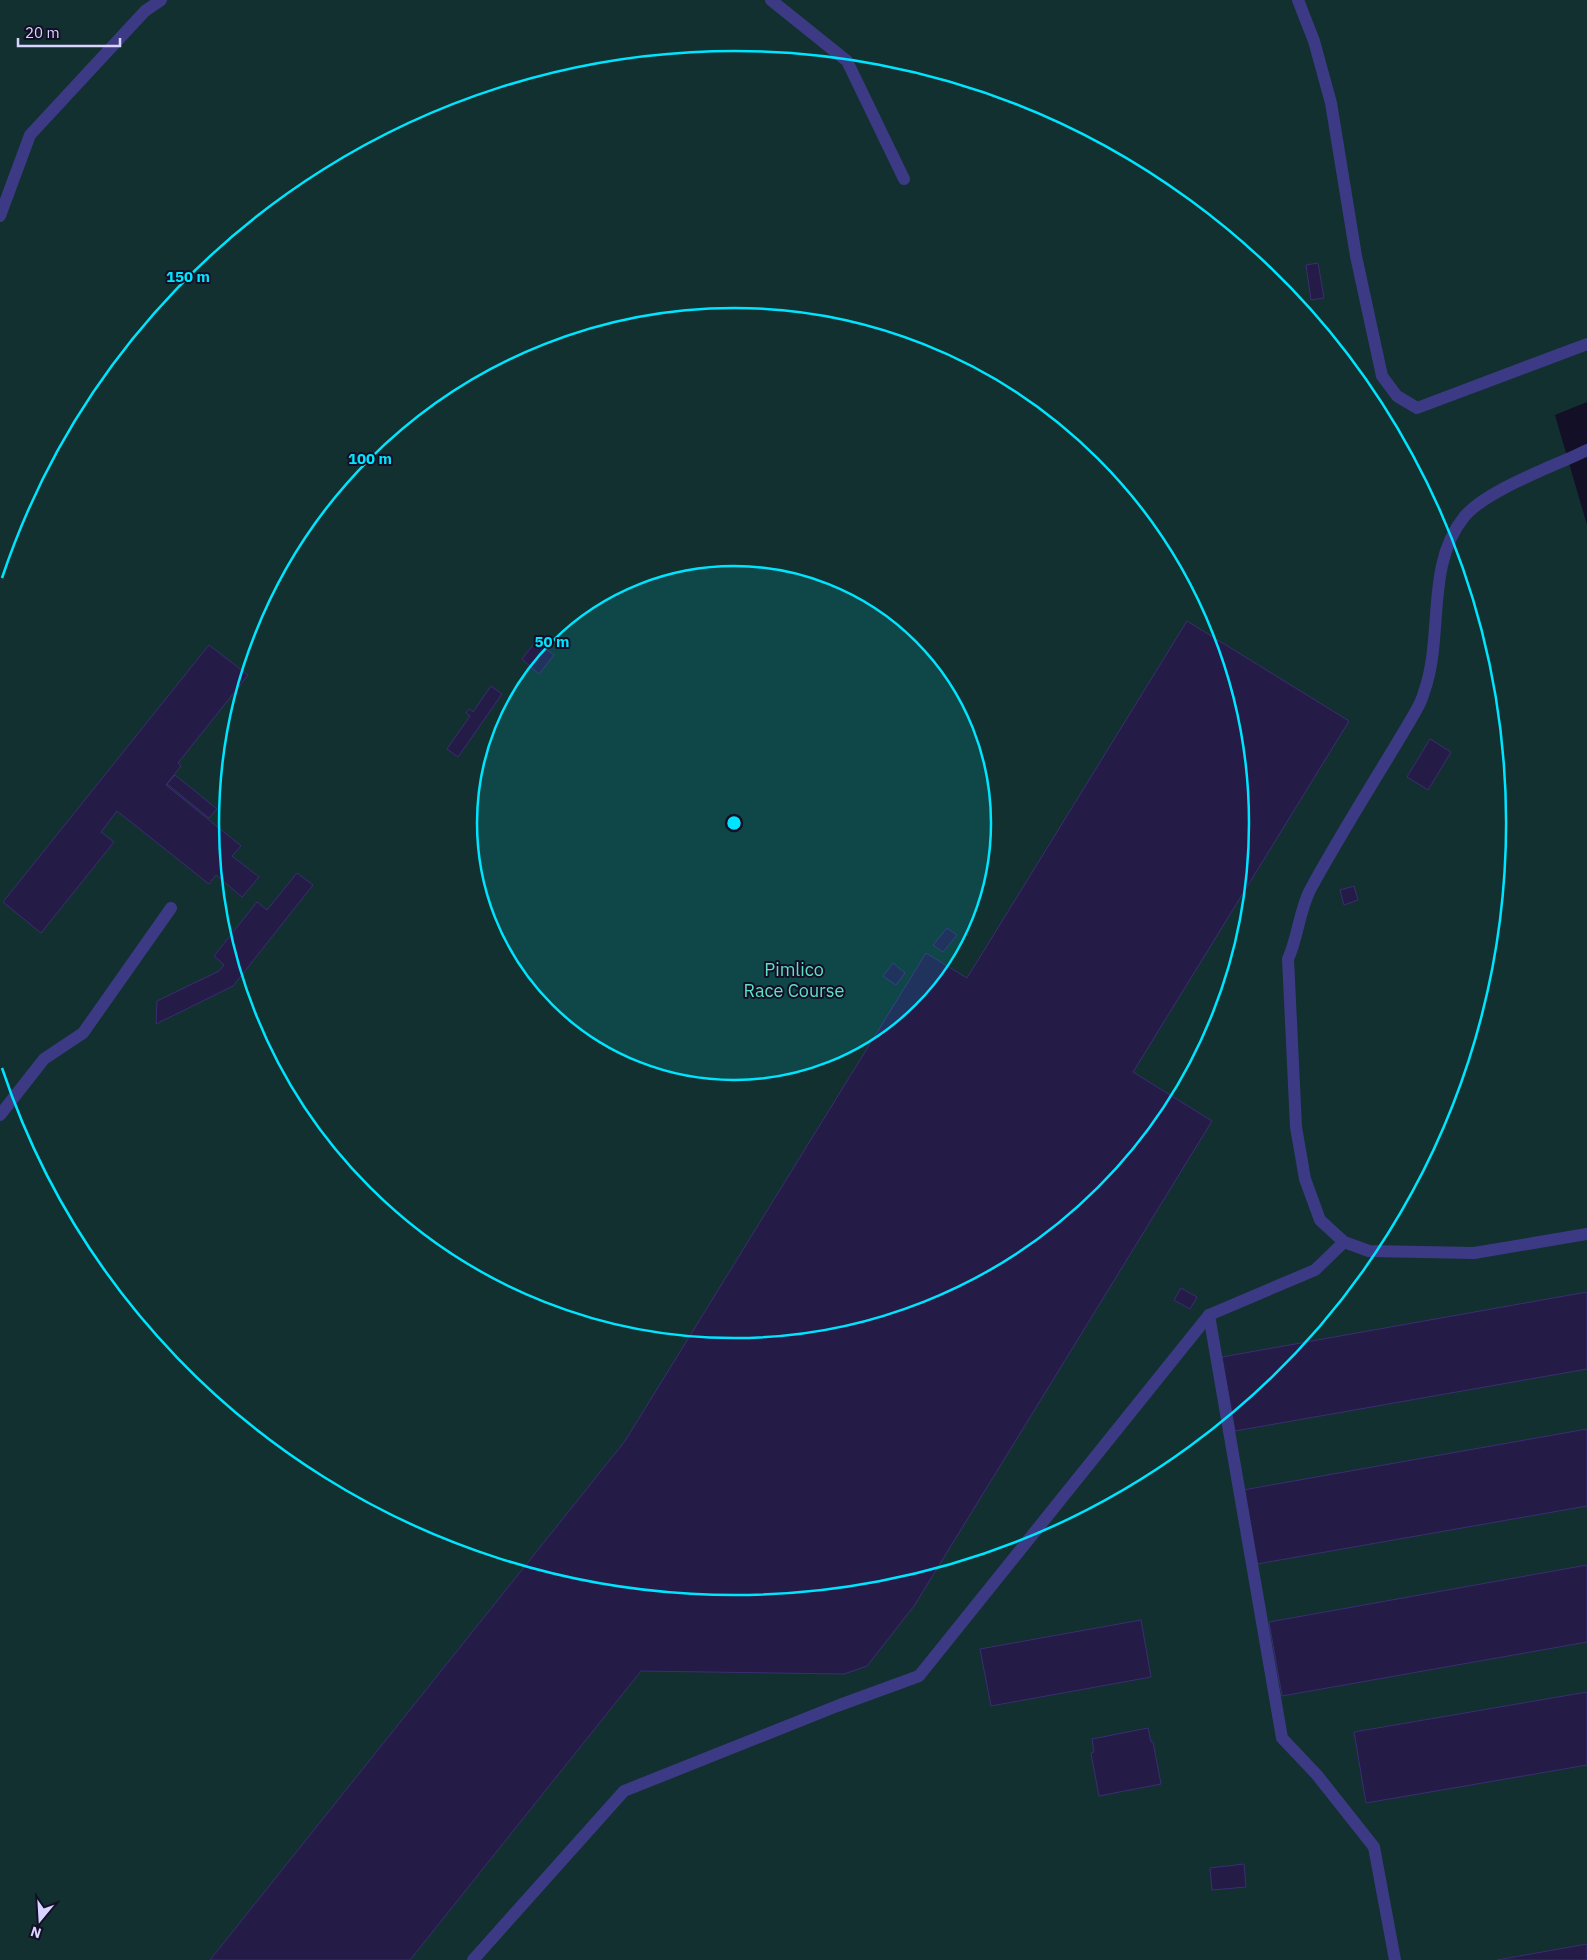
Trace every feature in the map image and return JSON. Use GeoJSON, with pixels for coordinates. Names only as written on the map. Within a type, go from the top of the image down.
{"type":"FeatureCollection","features":[{"type":"Feature","properties":{"kind":"lane"},"geometry":{"type":"LineString","coordinates":[[0,216],[30,135],[145,11],[161,0]]}},
{"type":"Feature","properties":{"kind":"lane"},"geometry":{"type":"LineString","coordinates":[[770,0],[847,61],[904,179]]}},
{"type":"Feature","properties":{"kind":"lane"},"geometry":{"type":"LineString","coordinates":[[1298,0],[1314,41],[1331,103],[1356,256],[1382,376],[1397,396],[1417,408],[1587,344]]}},
{"type":"Feature","properties":{"kind":"lane"},"geometry":{"type":"LineString","coordinates":[[1587,450],[1491,496],[1464,516],[1449,542],[1439,580],[1425,692],[1413,716],[1309,892],[1297,925],[1294,946],[1288,959],[1296,1127],[1305,1179],[1320,1220],[1344,1242],[1369,1251],[1474,1253],[1587,1234]]}},
{"type":"Feature","properties":{"kind":"lane"},"geometry":{"type":"LineString","coordinates":[[0,1116],[44,1059],[83,1033],[171,908]]}},
{"type":"Feature","properties":{"kind":"lane"},"geometry":{"type":"LineString","coordinates":[[474,1960],[624,1791],[837,1706],[919,1676],[1209,1315],[1315,1270],[1344,1242]]}},
{"type":"Feature","properties":{"kind":"lane"},"geometry":{"type":"LineString","coordinates":[[1209,1315],[1282,1738],[1317,1775],[1374,1846],[1395,1960]]}},
{"type":"Feature","properties":{"kind":"green space","name":"Pimlico Race Course"},"geometry":{"type":"Polygon","coordinates":[[[0,0],[1587,0],[1587,402],[1555,415],[1587,525],[1587,1960],[0,1960],[0,0]]]}},
{"type":"Feature","properties":{"kind":"building"},"geometry":{"type":"Polygon","coordinates":[[[1318,263],[1324,298],[1311,300],[1306,265],[1318,263]]]}},
{"type":"Feature","properties":{"kind":"building"},"geometry":{"type":"Polygon","coordinates":[[[1187,621],[1349,721],[1133,1072],[1212,1121],[914,1606],[867,1666],[844,1674],[641,1671],[410,1960],[210,1960],[625,1441],[926,953],[967,978],[1187,621]]]}},
{"type":"Feature","properties":{"kind":"building"},"geometry":{"type":"Polygon","coordinates":[[[536,641],[554,655],[539,674],[522,659],[536,641]]]}},
{"type":"Feature","properties":{"kind":"building"},"geometry":{"type":"Polygon","coordinates":[[[209,645],[248,675],[178,763],[181,766],[166,785],[241,846],[232,856],[259,877],[242,897],[216,875],[209,884],[117,811],[101,832],[114,842],[41,933],[3,902],[209,645]]]}},
{"type":"Feature","properties":{"kind":"building"},"geometry":{"type":"Polygon","coordinates":[[[491,686],[502,694],[458,757],[447,749],[470,716],[466,713],[469,709],[473,712],[491,686]]]}},
{"type":"Feature","properties":{"kind":"building"},"geometry":{"type":"Polygon","coordinates":[[[1430,739],[1451,752],[1428,790],[1407,777],[1430,739]]]}},
{"type":"Feature","properties":{"kind":"building"},"geometry":{"type":"Polygon","coordinates":[[[175,775],[217,809],[209,818],[167,784],[175,775]]]}},
{"type":"Feature","properties":{"kind":"building"},"geometry":{"type":"Polygon","coordinates":[[[297,873],[313,885],[233,986],[156,1024],[157,1001],[219,971],[224,965],[214,956],[257,902],[267,910],[297,873]]]}},
{"type":"Feature","properties":{"kind":"building"},"geometry":{"type":"Polygon","coordinates":[[[1354,886],[1358,900],[1344,905],[1340,890],[1354,886]]]}},
{"type":"Feature","properties":{"kind":"building"},"geometry":{"type":"Polygon","coordinates":[[[947,928],[957,935],[943,952],[933,945],[947,928]]]}},
{"type":"Feature","properties":{"kind":"building"},"geometry":{"type":"Polygon","coordinates":[[[893,963],[905,973],[896,985],[883,976],[893,963]]]}},
{"type":"Feature","properties":{"kind":"building"},"geometry":{"type":"Polygon","coordinates":[[[1181,1288],[1197,1297],[1190,1309],[1174,1300],[1181,1288]]]}},
{"type":"Feature","properties":{"kind":"building"},"geometry":{"type":"Polygon","coordinates":[[[1587,1292],[1587,1369],[1235,1431],[1222,1357],[1587,1292]]]}},
{"type":"Feature","properties":{"kind":"building"},"geometry":{"type":"Polygon","coordinates":[[[1587,1429],[1587,1506],[1257,1564],[1243,1490],[1587,1429]]]}},
{"type":"Feature","properties":{"kind":"building"},"geometry":{"type":"Polygon","coordinates":[[[1587,1565],[1587,1642],[1282,1696],[1269,1622],[1587,1565]]]}},
{"type":"Feature","properties":{"kind":"building"},"geometry":{"type":"Polygon","coordinates":[[[1141,1620],[1151,1677],[991,1706],[980,1649],[1141,1620]]]}},
{"type":"Feature","properties":{"kind":"building"},"geometry":{"type":"Polygon","coordinates":[[[1587,1692],[1587,1765],[1366,1803],[1354,1732],[1587,1692]]]}},
{"type":"Feature","properties":{"kind":"building"},"geometry":{"type":"Polygon","coordinates":[[[1148,1728],[1151,1742],[1153,1742],[1161,1784],[1099,1796],[1091,1753],[1094,1752],[1092,1739],[1148,1728]]]}},
{"type":"Feature","properties":{"kind":"building"},"geometry":{"type":"Polygon","coordinates":[[[1244,1864],[1246,1887],[1212,1890],[1210,1868],[1244,1864]]]}},
{"type":"Feature","properties":{"kind":"building"},"geometry":{"type":"Polygon","coordinates":[[[1587,1944],[1587,1960],[1497,1960],[1587,1944]]]}}]}
